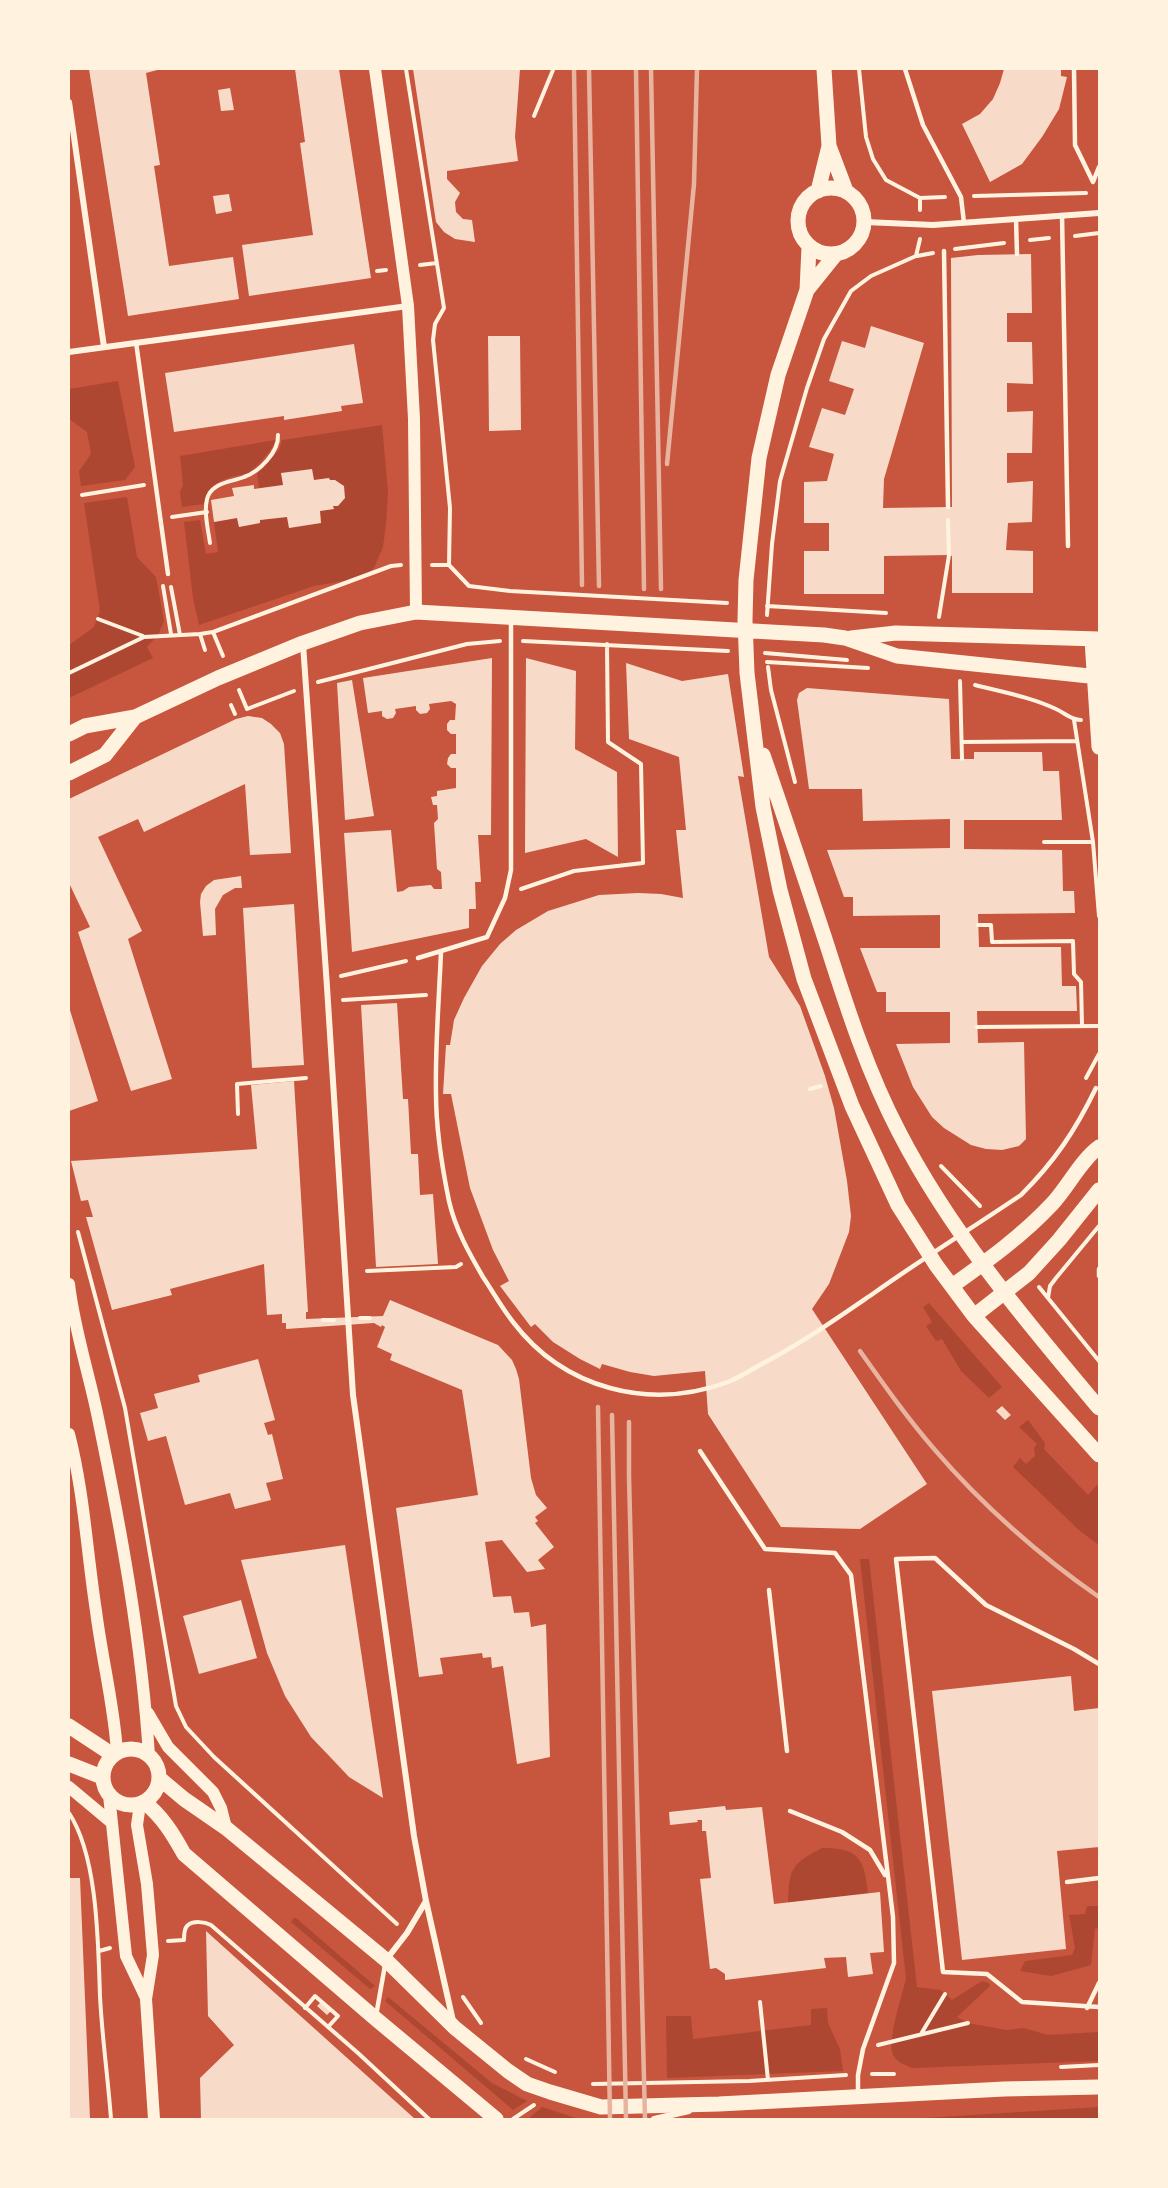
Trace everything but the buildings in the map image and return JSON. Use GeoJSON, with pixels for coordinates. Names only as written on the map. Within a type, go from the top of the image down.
{"type":"FeatureCollection","features":[{"type":"Feature","properties":{"kind":"main road"},"geometry":{"type":"LineString","coordinates":[[375,69],[408,306],[414,419],[416,612]]}},
{"type":"Feature","properties":{"kind":"main road"},"geometry":{"type":"LineString","coordinates":[[824,69],[829,146],[846,191],[857,201],[864,214],[865,222],[859,240],[845,252],[826,254],[809,247],[800,233],[798,216],[805,201],[818,191],[827,188],[846,191]]}},
{"type":"Feature","properties":{"kind":"main road"},"geometry":{"type":"LineString","coordinates":[[818,191],[829,146]]}},
{"type":"Feature","properties":{"kind":"main road"},"geometry":{"type":"LineString","coordinates":[[809,247],[807,290],[771,400],[754,491],[745,620],[747,673],[763,807],[780,890],[804,979],[852,1106],[885,1179],[923,1244],[974,1316],[1099,1455]]}},
{"type":"Feature","properties":{"kind":"main road"},"geometry":{"type":"LineString","coordinates":[[807,290],[836,254]]}},
{"type":"Feature","properties":{"kind":"main road"},"geometry":{"type":"LineString","coordinates":[[69,734],[85,726],[135,717],[218,678],[303,643],[368,621],[416,612],[798,633],[845,638],[896,633],[1095,640],[1096,720],[1099,747]]}},
{"type":"Feature","properties":{"kind":"main road"},"geometry":{"type":"LineString","coordinates":[[845,638],[897,656],[1096,677]]}},
{"type":"Feature","properties":{"kind":"main road"},"geometry":{"type":"LineString","coordinates":[[69,773],[105,755],[135,717]]}},
{"type":"Feature","properties":{"kind":"main road"},"geometry":{"type":"LineString","coordinates":[[753,727],[843,994],[880,1091],[898,1131],[918,1166],[1004,1293],[1099,1408]]}},
{"type":"Feature","properties":{"kind":"main road"},"geometry":{"type":"LineString","coordinates":[[952,1286],[1032,1225],[1055,1201],[1099,1147]]}},
{"type":"Feature","properties":{"kind":"main road"},"geometry":{"type":"LineString","coordinates":[[974,1316],[1029,1273],[1099,1190]]}},
{"type":"Feature","properties":{"kind":"main road"},"geometry":{"type":"LineString","coordinates":[[69,1289],[99,1418],[132,1610],[146,1709],[149,1756],[157,1768],[159,1778],[152,1796],[142,1803],[125,1805],[116,1802],[104,1786],[102,1777],[104,1767],[115,1754],[126,1749],[136,1750],[149,1756]]}},
{"type":"Feature","properties":{"kind":"main road"},"geometry":{"type":"LineString","coordinates":[[69,1434],[115,1722],[115,1754]]}},
{"type":"Feature","properties":{"kind":"main road"},"geometry":{"type":"LineString","coordinates":[[146,1709],[168,1747],[213,1792],[221,1808],[226,1828]]}},
{"type":"Feature","properties":{"kind":"main road"},"geometry":{"type":"LineString","coordinates":[[69,1726],[115,1754]]}},
{"type":"Feature","properties":{"kind":"main road"},"geometry":{"type":"LineString","coordinates":[[69,1764],[102,1777]]}},
{"type":"Feature","properties":{"kind":"main road"},"geometry":{"type":"LineString","coordinates":[[159,1778],[184,1799],[226,1828],[386,1960],[455,2028],[527,2084],[550,2092],[601,2107],[719,2104],[1004,2089],[1099,2087]]}},
{"type":"Feature","properties":{"kind":"main road"},"geometry":{"type":"LineString","coordinates":[[69,1787],[112,1823]]}},
{"type":"Feature","properties":{"kind":"main road"},"geometry":{"type":"LineString","coordinates":[[109,1795],[126,1956],[146,1999]]}},
{"type":"Feature","properties":{"kind":"main road"},"geometry":{"type":"LineString","coordinates":[[142,1803],[137,1825],[147,1884],[153,1955],[146,1999],[154,2119]]}},
{"type":"Feature","properties":{"kind":"main road"},"geometry":{"type":"LineString","coordinates":[[142,1803],[155,1810],[184,1854],[496,2119]]}},
{"type":"Feature","properties":{"kind":"street"},"geometry":{"type":"LineString","coordinates":[[69,102],[104,347]]}},
{"type":"Feature","properties":{"kind":"street"},"geometry":{"type":"LineString","coordinates":[[865,222],[920,225],[1099,213]]}},
{"type":"Feature","properties":{"kind":"street"},"geometry":{"type":"LineString","coordinates":[[69,352],[408,306]]}},
{"type":"Feature","properties":{"kind":"street"},"geometry":{"type":"LineString","coordinates":[[303,643],[353,1395],[414,1836],[426,1901],[455,2028]]}},
{"type":"Feature","properties":{"kind":"street"},"geometry":{"type":"LineString","coordinates":[[386,1960],[426,1901]]}},
{"type":"Feature","properties":{"kind":"street"},"geometry":{"type":"LineString","coordinates":[[654,2119],[719,2104]]}},
{"type":"Feature","properties":{"kind":"lane"},"geometry":{"type":"LineString","coordinates":[[905,69],[923,125],[961,197],[964,223]]}},
{"type":"Feature","properties":{"kind":"lane"},"geometry":{"type":"LineString","coordinates":[[1074,69],[1075,145],[1093,182],[1099,167]]}},
{"type":"Feature","properties":{"kind":"lane"},"geometry":{"type":"LineString","coordinates":[[1062,215],[1068,546]]}},
{"type":"Feature","properties":{"kind":"lane"},"geometry":{"type":"LineString","coordinates":[[1016,219],[1017,254]]}},
{"type":"Feature","properties":{"kind":"lane"},"geometry":{"type":"LineString","coordinates":[[944,251],[948,507]]}},
{"type":"Feature","properties":{"kind":"lane"},"geometry":{"type":"LineString","coordinates":[[136,342],[168,574]]}},
{"type":"Feature","properties":{"kind":"lane"},"geometry":{"type":"LineString","coordinates":[[418,958],[488,938],[504,898],[511,870],[511,618]]}},
{"type":"Feature","properties":{"kind":"lane"},"geometry":{"type":"LineString","coordinates":[[441,952],[436,1095],[446,1185],[461,1236],[513,1323],[539,1350],[582,1380],[617,1391],[652,1395],[684,1394],[729,1382],[790,1349],[1021,1196],[1047,1169],[1062,1149],[1096,1088]]}},
{"type":"Feature","properties":{"kind":"lane"},"geometry":{"type":"LineString","coordinates":[[1099,1269],[1099,1276]]}},
{"type":"Feature","properties":{"kind":"lane"},"geometry":{"type":"LineString","coordinates":[[700,1451],[765,1549],[835,1553],[851,1575],[893,1917],[894,1963],[863,2049],[858,2075],[858,2097]]}},
{"type":"Feature","properties":{"kind":"lane"},"geometry":{"type":"LineString","coordinates":[[1099,1664],[986,1605],[935,1558],[896,1559],[943,1972],[987,1974],[1022,2002],[1099,2007]]}},
{"type":"Feature","properties":{"kind":"lane"},"geometry":{"type":"LineString","coordinates":[[769,1590],[787,1751]]}},
{"type":"Feature","properties":{"kind":"lane"},"geometry":{"type":"LineString","coordinates":[[790,1811],[843,1832],[870,1850],[887,1877]]}},
{"type":"Feature","properties":{"kind":"lane"},"geometry":{"type":"LineString","coordinates":[[1067,1882],[1099,1878]]}},
{"type":"Feature","properties":{"kind":"lane"},"geometry":{"type":"LineString","coordinates":[[376,2019],[386,1960]]}},
{"type":"Feature","properties":{"kind":"lane"},"geometry":{"type":"LineString","coordinates":[[1087,2008],[1099,1983]]}},
{"type":"Feature","properties":{"kind":"path"},"geometry":{"type":"LineString","coordinates":[[406,69],[444,308],[435,324],[433,340],[450,508],[449,565],[469,586],[510,591],[729,603]]}},
{"type":"Feature","properties":{"kind":"path"},"geometry":{"type":"LineString","coordinates":[[859,69],[866,137],[873,159],[886,180],[920,198],[1094,192]]}},
{"type":"Feature","properties":{"kind":"path"},"geometry":{"type":"LineString","coordinates":[[534,116],[553,70]]}},
{"type":"Feature","properties":{"kind":"path"},"geometry":{"type":"LineString","coordinates":[[767,626],[772,544],[780,482],[807,388],[824,339],[851,291],[871,276],[916,256],[920,246],[920,198]]}},
{"type":"Feature","properties":{"kind":"path"},"geometry":{"type":"LineString","coordinates":[[210,543],[207,498],[220,484],[254,472],[274,451],[278,435]]}},
{"type":"Feature","properties":{"kind":"path"},"geometry":{"type":"LineString","coordinates":[[82,495],[146,484]]}},
{"type":"Feature","properties":{"kind":"path"},"geometry":{"type":"LineString","coordinates":[[939,617],[949,555],[948,507]]}},
{"type":"Feature","properties":{"kind":"path"},"geometry":{"type":"LineString","coordinates":[[160,519],[207,512]]}},
{"type":"Feature","properties":{"kind":"path"},"geometry":{"type":"LineString","coordinates":[[69,673],[144,637],[213,632],[392,566],[449,565]]}},
{"type":"Feature","properties":{"kind":"path"},"geometry":{"type":"LineString","coordinates":[[168,574],[180,635]]}},
{"type":"Feature","properties":{"kind":"path"},"geometry":{"type":"LineString","coordinates":[[764,605],[798,607]]}},
{"type":"Feature","properties":{"kind":"path"},"geometry":{"type":"LineString","coordinates":[[98,619],[144,637]]}},
{"type":"Feature","properties":{"kind":"path"},"geometry":{"type":"LineString","coordinates":[[213,632],[218,645]]}},
{"type":"Feature","properties":{"kind":"path"},"geometry":{"type":"LineString","coordinates":[[200,634],[205,650]]}},
{"type":"Feature","properties":{"kind":"path"},"geometry":{"type":"LineString","coordinates":[[320,681],[467,644],[511,640],[738,652]]}},
{"type":"Feature","properties":{"kind":"path"},"geometry":{"type":"LineString","coordinates":[[504,898],[529,885],[573,871],[643,863],[641,764],[608,742],[607,644]]}},
{"type":"Feature","properties":{"kind":"path"},"geometry":{"type":"LineString","coordinates":[[766,645],[771,690],[796,790]]}},
{"type":"Feature","properties":{"kind":"path"},"geometry":{"type":"LineString","coordinates":[[762,653],[797,655]]}},
{"type":"Feature","properties":{"kind":"path"},"geometry":{"type":"LineString","coordinates":[[767,662],[873,668]]}},
{"type":"Feature","properties":{"kind":"path"},"geometry":{"type":"LineString","coordinates":[[960,681],[962,759]]}},
{"type":"Feature","properties":{"kind":"path"},"geometry":{"type":"LineString","coordinates":[[1016,695],[1057,709],[1074,720],[1096,720]]}},
{"type":"Feature","properties":{"kind":"path"},"geometry":{"type":"LineString","coordinates":[[243,699],[247,709],[276,698]]}},
{"type":"Feature","properties":{"kind":"path"},"geometry":{"type":"LineString","coordinates":[[231,705],[235,714]]}},
{"type":"Feature","properties":{"kind":"path"},"geometry":{"type":"LineString","coordinates":[[1074,720],[1093,842],[1099,916]]}},
{"type":"Feature","properties":{"kind":"path"},"geometry":{"type":"LineString","coordinates":[[962,742],[1077,741]]}},
{"type":"Feature","properties":{"kind":"path"},"geometry":{"type":"LineString","coordinates":[[1044,842],[1093,842]]}},
{"type":"Feature","properties":{"kind":"path"},"geometry":{"type":"LineString","coordinates":[[978,925],[992,925],[992,942],[1073,940],[1074,974],[1081,982],[1082,1026]]}},
{"type":"Feature","properties":{"kind":"path"},"geometry":{"type":"LineString","coordinates":[[341,976],[418,958]]}},
{"type":"Feature","properties":{"kind":"path"},"geometry":{"type":"LineString","coordinates":[[342,1000],[440,994]]}},
{"type":"Feature","properties":{"kind":"path"},"geometry":{"type":"LineString","coordinates":[[977,1027],[1099,1026]]}},
{"type":"Feature","properties":{"kind":"path"},"geometry":{"type":"LineString","coordinates":[[1086,1080],[1099,1054]]}},
{"type":"Feature","properties":{"kind":"path"},"geometry":{"type":"LineString","coordinates":[[238,1114],[237,1084],[306,1078]]}},
{"type":"Feature","properties":{"kind":"path"},"geometry":{"type":"LineString","coordinates":[[810,1089],[821,1086]]}},
{"type":"Feature","properties":{"kind":"path"},"geometry":{"type":"LineString","coordinates":[[938,1163],[982,1209]]}},
{"type":"Feature","properties":{"kind":"path"},"geometry":{"type":"LineString","coordinates":[[1099,1226],[1050,1286],[1048,1299],[1099,1361]]}},
{"type":"Feature","properties":{"kind":"path"},"geometry":{"type":"LineString","coordinates":[[78,1232],[125,1408],[176,1706],[186,1727],[214,1757],[406,1933]]}},
{"type":"Feature","properties":{"kind":"path"},"geometry":{"type":"LineString","coordinates":[[367,1271],[456,1267]]}},
{"type":"Feature","properties":{"kind":"path"},"geometry":{"type":"LineString","coordinates":[[69,1813],[76,1825],[89,1864],[99,1951],[100,1997],[111,2119]]}},
{"type":"Feature","properties":{"kind":"path"},"geometry":{"type":"LineString","coordinates":[[184,1941],[187,1926],[201,1922],[211,1925],[429,2119]]}},
{"type":"Feature","properties":{"kind":"path"},"geometry":{"type":"LineString","coordinates":[[920,2035],[945,1994]]}},
{"type":"Feature","properties":{"kind":"path"},"geometry":{"type":"LineString","coordinates":[[462,1995],[485,2028]]}},
{"type":"Feature","properties":{"kind":"path"},"geometry":{"type":"LineString","coordinates":[[305,2008],[315,1996],[338,2016],[328,2027]]}},
{"type":"Feature","properties":{"kind":"path"},"geometry":{"type":"LineString","coordinates":[[760,2002],[768,2080]]}},
{"type":"Feature","properties":{"kind":"path"},"geometry":{"type":"LineString","coordinates":[[863,2049],[968,2023]]}},
{"type":"Feature","properties":{"kind":"path"},"geometry":{"type":"LineString","coordinates":[[524,2058],[556,2072]]}},
{"type":"Feature","properties":{"kind":"path"},"geometry":{"type":"LineString","coordinates":[[591,2084],[615,2084]]}},
{"type":"Feature","properties":{"kind":"shaded area"},"geometry":{"type":"Polygon","coordinates":[[[118,381],[135,467],[125,480],[81,486],[79,471],[91,454],[87,432],[69,419],[69,389],[118,381]]]}},
{"type":"Feature","properties":{"kind":"shaded area"},"geometry":{"type":"Polygon","coordinates":[[[382,425],[388,492],[383,547],[374,568],[361,578],[314,586],[199,625],[193,598],[184,522],[200,520],[206,554],[218,552],[214,522],[237,518],[239,527],[260,523],[260,520],[287,517],[289,528],[321,523],[320,511],[338,506],[343,486],[329,478],[314,480],[312,469],[283,485],[259,488],[257,474],[279,450],[282,440],[382,425]]]}},
{"type":"Feature","properties":{"kind":"shaded area"},"geometry":{"type":"Polygon","coordinates":[[[275,440],[264,458],[248,473],[216,484],[206,497],[204,504],[182,507],[180,492],[183,485],[180,456],[275,440]]]}},
{"type":"Feature","properties":{"kind":"shaded area"},"geometry":{"type":"Polygon","coordinates":[[[127,497],[137,557],[156,577],[164,621],[158,635],[147,647],[153,658],[69,698],[69,645],[94,627],[100,611],[84,503],[127,497]]]}},
{"type":"Feature","properties":{"kind":"shaded area"},"geometry":{"type":"Polygon","coordinates":[[[929,1303],[1002,1387],[989,1398],[961,1371],[942,1339],[936,1341],[926,1326],[932,1322],[923,1307],[929,1303]]]}},
{"type":"Feature","properties":{"kind":"shaded area"},"geometry":{"type":"Polygon","coordinates":[[[1028,1420],[1045,1443],[1044,1449],[1088,1495],[1097,1485],[1099,1486],[1099,1545],[1080,1531],[1013,1467],[1020,1458],[1026,1464],[1035,1456],[1034,1448],[1037,1444],[1019,1427],[1028,1420]]]}},
{"type":"Feature","properties":{"kind":"shaded area"},"geometry":{"type":"Polygon","coordinates":[[[860,1559],[869,1559],[917,1987],[941,1990],[952,2000],[982,1981],[989,1983],[990,1986],[957,2017],[968,2023],[1006,2030],[1024,2028],[1048,2035],[1099,2032],[1099,2061],[913,2068],[897,2060],[893,2055],[893,2029],[906,1979],[860,1559]]]}},
{"type":"Feature","properties":{"kind":"shaded area"},"geometry":{"type":"Polygon","coordinates":[[[822,1848],[844,1850],[857,1857],[864,1871],[868,1893],[788,1903],[789,1882],[794,1869],[798,1863],[822,1848]]]}},
{"type":"Feature","properties":{"kind":"shaded area"},"geometry":{"type":"Polygon","coordinates":[[[1087,1906],[1099,1906],[1099,1928],[1095,1929],[1091,1965],[1051,1976],[1020,1971],[1025,1961],[1072,1955],[1075,1948],[1069,1915],[1085,1914],[1087,1906]]]}},
{"type":"Feature","properties":{"kind":"shaded area"},"geometry":{"type":"Polygon","coordinates":[[[294,1918],[375,1986],[370,1989],[291,1922],[294,1918]]]}},
{"type":"Feature","properties":{"kind":"shaded area"},"geometry":{"type":"Polygon","coordinates":[[[388,1997],[492,2083],[527,2101],[513,2110],[385,2001],[388,1997]]]}},
{"type":"Feature","properties":{"kind":"shaded area"},"geometry":{"type":"Polygon","coordinates":[[[827,2008],[828,2023],[840,2049],[843,2071],[667,2078],[666,2016],[691,2016],[693,2039],[811,2025],[811,2009],[827,2008]]]}},
{"type":"Feature","properties":{"kind":"shaded area"},"geometry":{"type":"Polygon","coordinates":[[[542,2107],[579,2119],[528,2119],[542,2107]]]}},
{"type":"Feature","properties":{"kind":"shaded area"},"geometry":{"type":"Polygon","coordinates":[[[1099,2107],[1099,2119],[909,2119],[1099,2107]]]}},
{"type":"Feature","properties":{"kind":"railway"},"geometry":{"type":"LineString","coordinates":[[574,69],[582,585]]}},
{"type":"Feature","properties":{"kind":"railway"},"geometry":{"type":"LineString","coordinates":[[589,69],[599,586]]}},
{"type":"Feature","properties":{"kind":"railway"},"geometry":{"type":"LineString","coordinates":[[636,69],[644,589]]}},
{"type":"Feature","properties":{"kind":"railway"},"geometry":{"type":"LineString","coordinates":[[651,69],[661,589]]}},
{"type":"Feature","properties":{"kind":"railway"},"geometry":{"type":"LineString","coordinates":[[667,464],[694,184],[697,69]]}},
{"type":"Feature","properties":{"kind":"railway"},"geometry":{"type":"LineString","coordinates":[[860,1351],[915,1426],[972,1490],[1055,1565],[1099,1597]]}},
{"type":"Feature","properties":{"kind":"railway"},"geometry":{"type":"LineString","coordinates":[[598,1407],[610,2119]]}},
{"type":"Feature","properties":{"kind":"railway"},"geometry":{"type":"LineString","coordinates":[[612,1415],[626,2119]]}},
{"type":"Feature","properties":{"kind":"railway"},"geometry":{"type":"LineString","coordinates":[[629,1422],[645,2119]]}}]}
